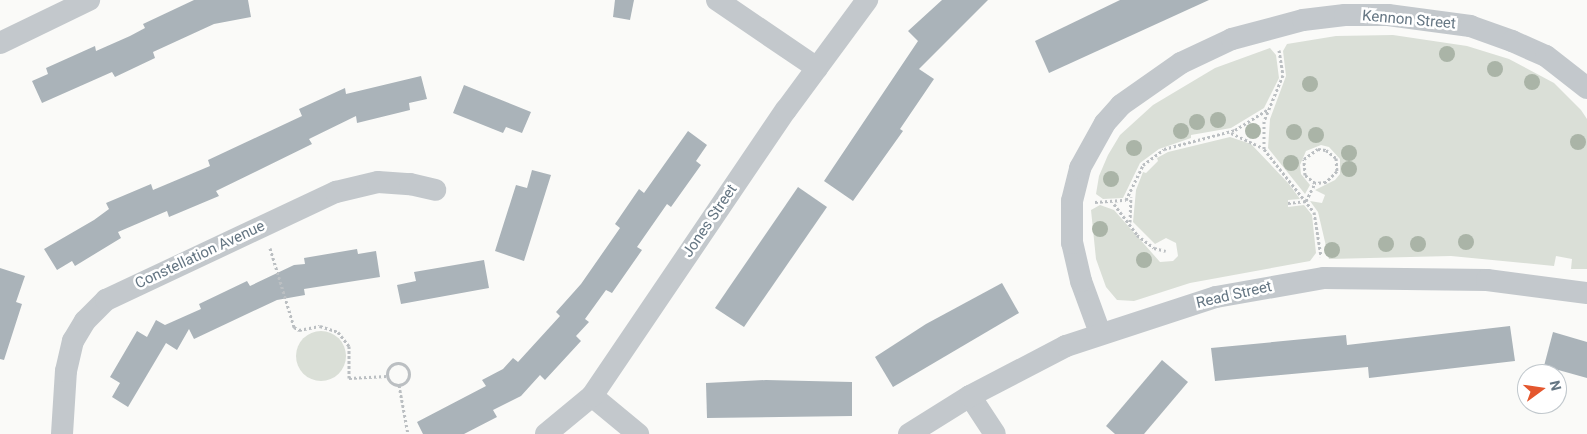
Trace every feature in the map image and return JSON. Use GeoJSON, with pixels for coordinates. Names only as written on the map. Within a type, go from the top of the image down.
{"type":"FeatureCollection","features":[{"type":"Feature","properties":{"kind":"street"},"geometry":{"type":"LineString","coordinates":[[0,43],[89,0]]}},
{"type":"Feature","properties":{"kind":"street"},"geometry":{"type":"LineString","coordinates":[[717,0],[817,68]]}},
{"type":"Feature","properties":{"kind":"street","name":"Jones Street"},"geometry":{"type":"LineString","coordinates":[[546,434],[592,396],[817,68],[867,0]]}},
{"type":"Feature","properties":{"kind":"street","name":"Kennon Street"},"geometry":{"type":"LineString","coordinates":[[1100,333],[1081,281],[1072,243],[1072,201],[1080,168],[1092,144],[1121,105],[1181,63],[1232,39],[1273,27],[1345,15],[1388,15],[1470,26],[1546,56],[1587,88]]}},
{"type":"Feature","properties":{"kind":"street","name":"Constellation Avenue"},"geometry":{"type":"LineString","coordinates":[[62,434],[66,371],[73,341],[85,321],[106,300],[336,192],[378,182],[410,184],[435,190]]}},
{"type":"Feature","properties":{"kind":"street","name":"Read Street"},"geometry":{"type":"LineString","coordinates":[[909,434],[970,396],[1066,346],[1100,333],[1216,297],[1324,278],[1487,280],[1587,293]]}},
{"type":"Feature","properties":{"kind":"street"},"geometry":{"type":"LineString","coordinates":[[592,396],[638,434]]}},
{"type":"Feature","properties":{"kind":"street"},"geometry":{"type":"LineString","coordinates":[[970,396],[995,434]]}},
{"type":"Feature","properties":{"kind":"path"},"geometry":{"type":"LineString","coordinates":[[1264,148],[1264,121],[1282,75],[1273,27]]}},
{"type":"Feature","properties":{"kind":"path"},"geometry":{"type":"LineString","coordinates":[[1130,222],[1131,196],[1143,165],[1154,155],[1172,146],[1228,132],[1270,108]]}},
{"type":"Feature","properties":{"kind":"path"},"geometry":{"type":"LineString","coordinates":[[1228,132],[1247,138],[1264,148],[1306,201],[1317,220],[1324,278]]}},
{"type":"Feature","properties":{"kind":"path"},"geometry":{"type":"LineString","coordinates":[[1326,150],[1336,158],[1337,171],[1326,182],[1314,183],[1305,175],[1304,159],[1310,152],[1326,150]]}},
{"type":"Feature","properties":{"kind":"path"},"geometry":{"type":"LineString","coordinates":[[1306,201],[1314,183]]}},
{"type":"Feature","properties":{"kind":"path"},"geometry":{"type":"LineString","coordinates":[[1072,201],[1114,203],[1131,196]]}},
{"type":"Feature","properties":{"kind":"path"},"geometry":{"type":"LineString","coordinates":[[1288,203],[1306,201]]}},
{"type":"Feature","properties":{"kind":"path"},"geometry":{"type":"LineString","coordinates":[[1114,203],[1144,241],[1166,251]]}},
{"type":"Feature","properties":{"kind":"path"},"geometry":{"type":"LineString","coordinates":[[264,226],[294,327],[299,330],[320,326],[338,332],[349,346],[349,378],[387,376]]}},
{"type":"Feature","properties":{"kind":"path"},"geometry":{"type":"LineString","coordinates":[[387,376],[392,365],[404,366],[408,377],[399,385]]}},
{"type":"Feature","properties":{"kind":"path"},"geometry":{"type":"LineString","coordinates":[[387,376],[389,381],[399,385]]}},
{"type":"Feature","properties":{"kind":"path"},"geometry":{"type":"LineString","coordinates":[[399,385],[408,434]]}},
{"type":"Feature","properties":{"kind":"shaded area"},"geometry":{"type":"Polygon","coordinates":[[[1393,35],[1467,46],[1509,59],[1554,83],[1581,110],[1587,119],[1587,269],[1571,269],[1572,259],[1556,256],[1554,266],[1451,256],[1329,259],[1318,212],[1310,201],[1322,203],[1325,195],[1315,190],[1335,180],[1340,174],[1340,159],[1329,147],[1321,145],[1306,151],[1300,165],[1301,174],[1310,185],[1305,194],[1268,148],[1270,119],[1286,76],[1283,51],[1287,44],[1336,36],[1393,35]]]}},
{"type":"Feature","properties":{"kind":"shaded area"},"geometry":{"type":"Polygon","coordinates":[[[1270,48],[1276,55],[1279,78],[1264,108],[1231,128],[1191,135],[1191,138],[1159,149],[1140,163],[1123,198],[1103,199],[1096,194],[1099,176],[1108,155],[1120,135],[1153,105],[1215,68],[1270,48]]]}},
{"type":"Feature","properties":{"kind":"shaded area"},"geometry":{"type":"Polygon","coordinates":[[[1230,137],[1251,144],[1289,184],[1300,199],[1288,200],[1288,207],[1304,205],[1312,215],[1316,253],[1310,261],[1190,283],[1134,301],[1117,300],[1106,287],[1096,259],[1091,210],[1100,205],[1114,210],[1160,262],[1173,261],[1178,256],[1176,243],[1166,238],[1155,244],[1133,222],[1136,190],[1143,172],[1146,173],[1158,161],[1157,158],[1168,152],[1230,137]]]}},
{"type":"Feature","properties":{"kind":"shaded area"},"geometry":{"type":"Polygon","coordinates":[[[316,331],[326,331],[339,338],[346,351],[346,361],[339,374],[326,381],[316,381],[307,377],[300,370],[296,361],[296,351],[300,342],[307,335],[316,331]]]}},
{"type":"Feature","properties":{"kind":"building"},"geometry":{"type":"Polygon","coordinates":[[[194,0],[248,0],[251,17],[214,24],[153,52],[155,58],[115,77],[112,72],[42,103],[32,81],[48,74],[46,68],[95,46],[96,51],[130,36],[145,28],[143,24],[194,0]]]}},
{"type":"Feature","properties":{"kind":"building"},"geometry":{"type":"Polygon","coordinates":[[[615,0],[634,0],[630,20],[613,17],[615,0]]]}},
{"type":"Feature","properties":{"kind":"building"},"geometry":{"type":"Polygon","coordinates":[[[942,0],[988,0],[919,69],[934,79],[900,129],[903,131],[853,201],[824,181],[918,41],[908,31],[942,0]]]}},
{"type":"Feature","properties":{"kind":"building"},"geometry":{"type":"Polygon","coordinates":[[[1120,0],[1209,0],[1049,73],[1035,41],[1120,0]]]}},
{"type":"Feature","properties":{"kind":"building"},"geometry":{"type":"Polygon","coordinates":[[[421,76],[427,99],[409,103],[410,110],[357,123],[356,116],[309,139],[312,144],[216,191],[219,196],[169,217],[167,211],[118,232],[121,238],[75,266],[72,261],[57,270],[44,249],[94,220],[109,209],[106,203],[151,184],[153,190],[210,166],[208,160],[302,116],[299,109],[345,88],[346,94],[421,76]]]}},
{"type":"Feature","properties":{"kind":"building"},"geometry":{"type":"Polygon","coordinates":[[[464,85],[531,112],[522,133],[506,127],[503,133],[453,113],[464,85]]]}},
{"type":"Feature","properties":{"kind":"building"},"geometry":{"type":"Polygon","coordinates":[[[688,131],[707,145],[696,161],[701,165],[671,207],[667,204],[637,247],[642,250],[612,293],[606,290],[585,319],[589,322],[576,336],[581,341],[545,380],[540,375],[521,396],[493,410],[497,417],[464,434],[423,434],[417,422],[486,386],[482,380],[503,369],[513,358],[518,362],[560,316],[556,312],[581,284],[620,228],[615,224],[639,189],[644,193],[688,131]]]}},
{"type":"Feature","properties":{"kind":"building"},"geometry":{"type":"Polygon","coordinates":[[[532,170],[551,175],[524,261],[495,251],[516,185],[527,188],[532,170]]]}},
{"type":"Feature","properties":{"kind":"building"},"geometry":{"type":"Polygon","coordinates":[[[798,187],[827,207],[744,327],[715,308],[798,187]]]}},
{"type":"Feature","properties":{"kind":"building"},"geometry":{"type":"Polygon","coordinates":[[[357,249],[358,254],[376,251],[380,277],[304,289],[305,295],[277,300],[194,339],[189,329],[177,350],[166,343],[128,407],[112,397],[120,383],[110,377],[137,331],[147,337],[156,320],[165,325],[201,309],[199,304],[247,281],[250,286],[294,265],[305,264],[304,258],[357,249]]]}},
{"type":"Feature","properties":{"kind":"building"},"geometry":{"type":"Polygon","coordinates":[[[484,260],[489,288],[401,304],[397,285],[416,281],[414,272],[484,260]]]}},
{"type":"Feature","properties":{"kind":"building"},"geometry":{"type":"Polygon","coordinates":[[[0,268],[25,276],[16,302],[22,304],[4,360],[0,359],[0,268]]]}},
{"type":"Feature","properties":{"kind":"building"},"geometry":{"type":"Polygon","coordinates":[[[1002,283],[1019,313],[893,387],[875,357],[926,324],[1002,283]]]}},
{"type":"Feature","properties":{"kind":"building"},"geometry":{"type":"Polygon","coordinates":[[[1510,326],[1515,361],[1369,378],[1368,367],[1215,381],[1211,348],[1346,335],[1347,345],[1510,326]]]}},
{"type":"Feature","properties":{"kind":"building"},"geometry":{"type":"Polygon","coordinates":[[[1553,332],[1587,342],[1587,378],[1567,372],[1567,364],[1545,364],[1553,332]]]}},
{"type":"Feature","properties":{"kind":"building"},"geometry":{"type":"Polygon","coordinates":[[[1162,360],[1188,382],[1144,434],[1115,434],[1106,426],[1162,360]]]}},
{"type":"Feature","properties":{"kind":"building"},"geometry":{"type":"Polygon","coordinates":[[[766,380],[852,382],[852,416],[707,418],[706,383],[766,380]]]}}]}
